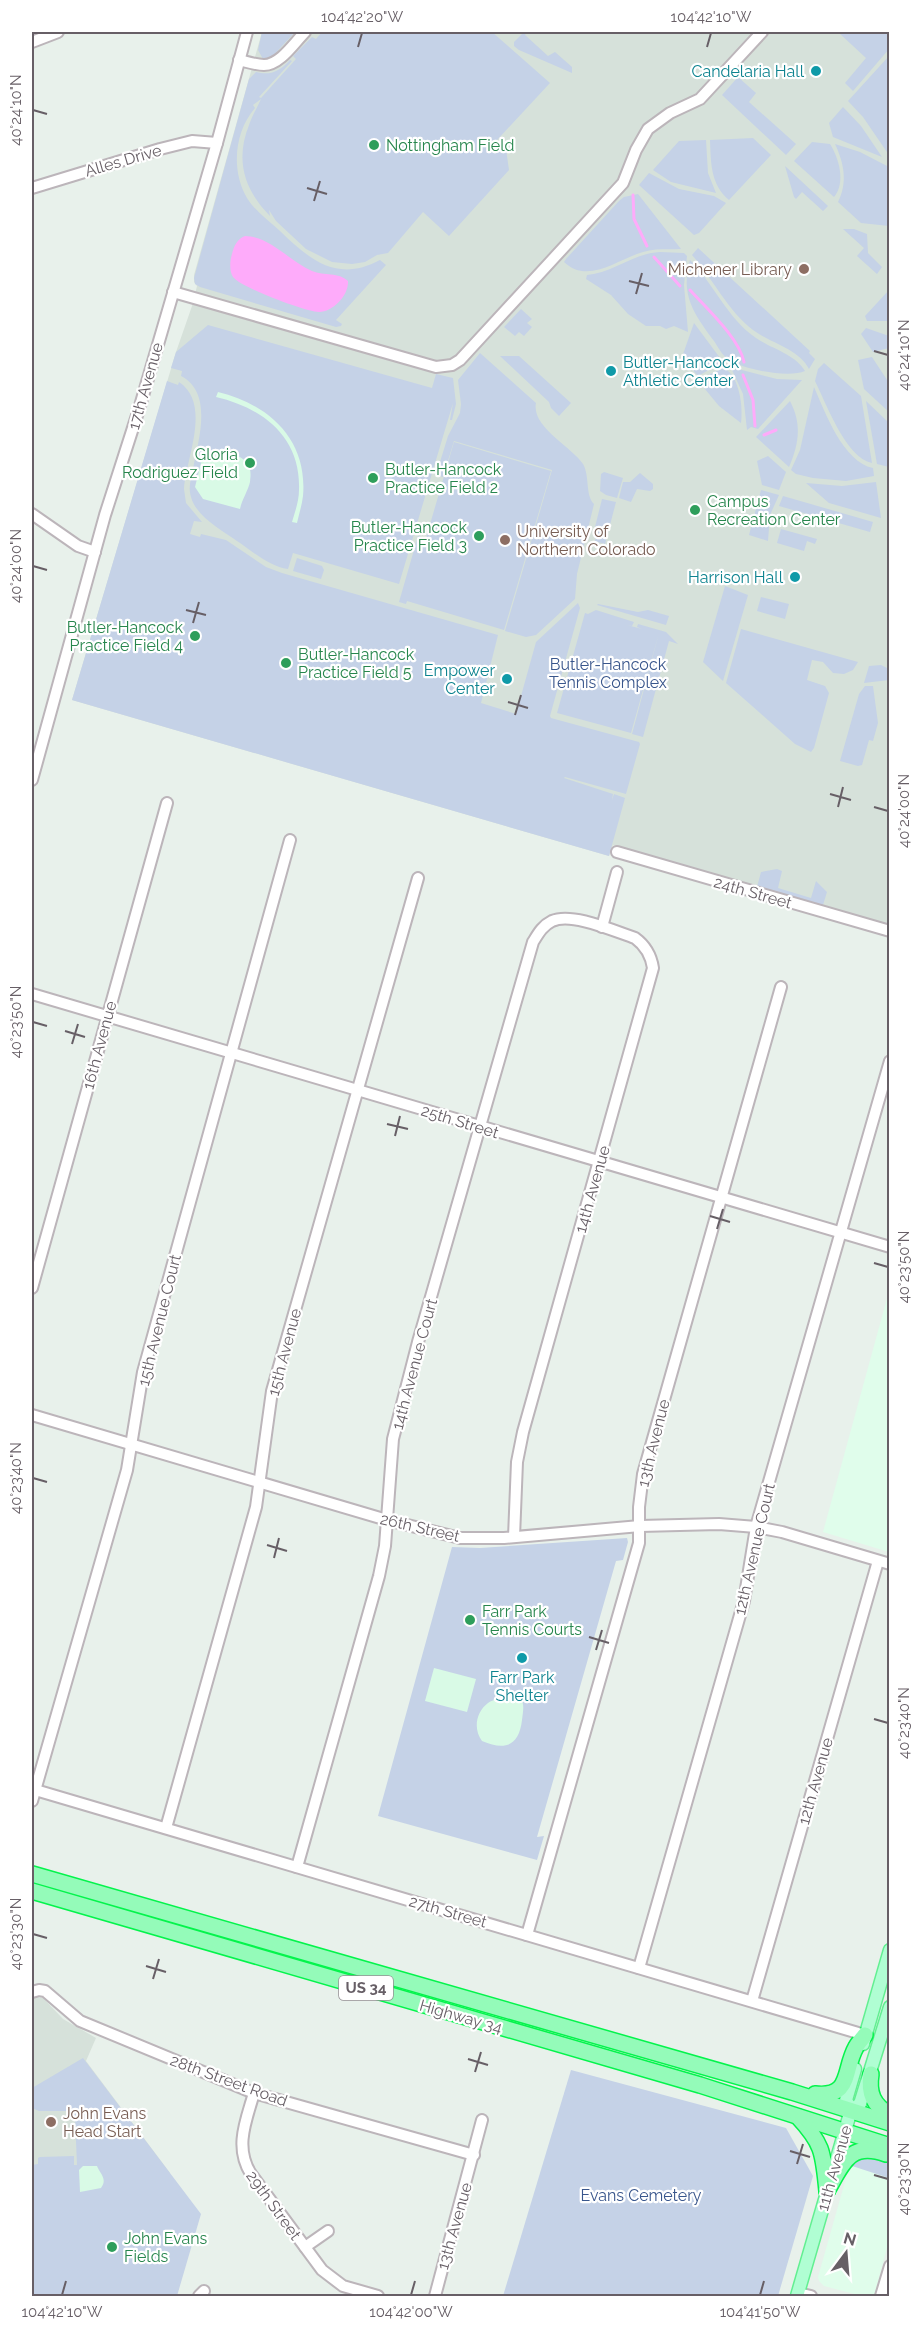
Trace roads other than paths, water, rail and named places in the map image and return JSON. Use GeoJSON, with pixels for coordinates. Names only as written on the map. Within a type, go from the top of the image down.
{"type":"FeatureCollection","features":[{"type":"Feature","properties":{"kind":"highway","name":"Highway 34"},"geometry":{"type":"LineString","coordinates":[[32,1874],[792,2092],[890,2123]]}},
{"type":"Feature","properties":{"kind":"highway","name":"Highway 34"},"geometry":{"type":"LineString","coordinates":[[32,1891],[700,2085],[890,2146]]}},
{"type":"Feature","properties":{"kind":"highway"},"geometry":{"type":"LineString","coordinates":[[792,2092],[822,2095],[836,2091],[844,2084],[856,2047],[865,2035]]}},
{"type":"Feature","properties":{"kind":"highway"},"geometry":{"type":"LineString","coordinates":[[871,2074],[870,2095],[875,2103],[890,2115]]}},
{"type":"Feature","properties":{"kind":"highway"},"geometry":{"type":"LineString","coordinates":[[796,2115],[818,2141],[823,2156],[827,2191]]}},
{"type":"Feature","properties":{"kind":"highway"},"geometry":{"type":"LineString","coordinates":[[827,2191],[843,2163],[854,2152],[872,2149],[890,2155]]}},
{"type":"Feature","properties":{"kind":"main road","name":"11th Avenue"},"geometry":{"type":"LineString","coordinates":[[851,2110],[846,2100],[890,1950]]}},
{"type":"Feature","properties":{"kind":"main road","name":"11th Avenue"},"geometry":{"type":"LineString","coordinates":[[798,2295],[851,2110],[860,2104],[890,2007]]}},
{"type":"Feature","properties":{"kind":"street"},"geometry":{"type":"LineString","coordinates":[[32,42],[58,32]]}},
{"type":"Feature","properties":{"kind":"street","name":"17th Avenue"},"geometry":{"type":"LineString","coordinates":[[32,780],[95,552],[217,143],[247,32]]}},
{"type":"Feature","properties":{"kind":"street"},"geometry":{"type":"LineString","coordinates":[[239,60],[263,65],[271,64],[279,59],[305,32]]}},
{"type":"Feature","properties":{"kind":"street"},"geometry":{"type":"LineString","coordinates":[[172,292],[436,367],[452,365],[460,360],[623,183],[636,150],[648,129],[670,113],[700,99],[762,32]]}},
{"type":"Feature","properties":{"kind":"street","name":"Alles Drive"},"geometry":{"type":"LineString","coordinates":[[32,188],[192,141],[217,143]]}},
{"type":"Feature","properties":{"kind":"street"},"geometry":{"type":"LineString","coordinates":[[32,514],[78,546],[95,552]]}},
{"type":"Feature","properties":{"kind":"street","name":"16th Avenue"},"geometry":{"type":"LineString","coordinates":[[32,1287],[167,804]]}},
{"type":"Feature","properties":{"kind":"street","name":"15th Avenue Court"},"geometry":{"type":"LineString","coordinates":[[32,1793],[127,1470],[143,1372],[291,840]]}},
{"type":"Feature","properties":{"kind":"street","name":"24th Street"},"geometry":{"type":"LineString","coordinates":[[616,852],[890,931]]}},
{"type":"Feature","properties":{"kind":"street"},"geometry":{"type":"LineString","coordinates":[[602,927],[617,872]]}},
{"type":"Feature","properties":{"kind":"street","name":"15th Avenue"},"geometry":{"type":"LineString","coordinates":[[166,1828],[256,1507],[272,1391],[418,878]]}},
{"type":"Feature","properties":{"kind":"street","name":"14th Avenue Court"},"geometry":{"type":"LineString","coordinates":[[297,1867],[379,1576],[385,1546],[393,1439],[418,1342],[533,942],[539,932],[551,922],[568,918],[602,927]]}},
{"type":"Feature","properties":{"kind":"street","name":"14th Avenue"},"geometry":{"type":"LineString","coordinates":[[514,1537],[517,1462],[523,1432],[653,968],[649,953],[642,943],[635,938],[602,927]]}},
{"type":"Feature","properties":{"kind":"street","name":"13th Avenue"},"geometry":{"type":"LineString","coordinates":[[527,1935],[639,1543],[639,1507],[643,1474],[781,987]]}},
{"type":"Feature","properties":{"kind":"street","name":"25th Street"},"geometry":{"type":"LineString","coordinates":[[32,994],[890,1247]]}},
{"type":"Feature","properties":{"kind":"street","name":"12th Avenue Court"},"geometry":{"type":"LineString","coordinates":[[639,1968],[744,1601],[756,1527],[890,1061]]}},
{"type":"Feature","properties":{"kind":"street","name":"26th Street"},"geometry":{"type":"LineString","coordinates":[[32,1415],[387,1520],[460,1538],[514,1537],[699,1524],[756,1527],[782,1532],[890,1564]]}},
{"type":"Feature","properties":{"kind":"street","name":"12th Avenue"},"geometry":{"type":"LineString","coordinates":[[752,2001],[878,1561]]}},
{"type":"Feature","properties":{"kind":"street","name":"27th Street"},"geometry":{"type":"LineString","coordinates":[[32,1793],[166,1828],[865,2035]]}},
{"type":"Feature","properties":{"kind":"street","name":"28th Street Road"},"geometry":{"type":"LineString","coordinates":[[32,1992],[45,1991],[80,2021],[254,2092],[474,2155]]}},
{"type":"Feature","properties":{"kind":"street","name":"29th Street"},"geometry":{"type":"LineString","coordinates":[[254,2092],[242,2137],[241,2149],[246,2166],[322,2270],[343,2286],[378,2296]]}},
{"type":"Feature","properties":{"kind":"street","name":"13th Avenue"},"geometry":{"type":"LineString","coordinates":[[435,2296],[482,2120]]}},
{"type":"Feature","properties":{"kind":"street","name":"29th Street"},"geometry":{"type":"LineString","coordinates":[[305,2247],[328,2231]]}},
{"type":"Feature","properties":{"kind":"street"},"geometry":{"type":"LineString","coordinates":[[881,2296],[890,2266]]}},
{"type":"Feature","properties":{"kind":"street"},"geometry":{"type":"LineString","coordinates":[[798,2295],[811,2296]]}},
{"type":"Feature","properties":{"kind":"waterway"},"geometry":{"type":"LineString","coordinates":[[633,195],[634,219],[647,246]]}},
{"type":"Feature","properties":{"kind":"waterway"},"geometry":{"type":"LineString","coordinates":[[654,257],[680,286]]}},
{"type":"Feature","properties":{"kind":"waterway"},"geometry":{"type":"LineString","coordinates":[[690,290],[736,343],[744,362]]}},
{"type":"Feature","properties":{"kind":"waterway"},"geometry":{"type":"LineString","coordinates":[[743,375],[753,400],[755,426]]}},
{"type":"Feature","properties":{"kind":"waterway"},"geometry":{"type":"LineString","coordinates":[[764,435],[776,430]]}},
{"type":"Feature","properties":{"kind":"place","name":"Candelaria Hall"},"geometry":{"type":"Point","coordinates":[816,71]}},
{"type":"Feature","properties":{"kind":"place","name":"Nottingham Field"},"geometry":{"type":"Point","coordinates":[374,145]}},
{"type":"Feature","properties":{"kind":"place","name":"Michener Library"},"geometry":{"type":"Point","coordinates":[804,269]}},
{"type":"Feature","properties":{"kind":"place","name":"Butler-Hancock Athletic Center"},"geometry":{"type":"Point","coordinates":[611,371]}},
{"type":"Feature","properties":{"kind":"place","name":"Gloria Rodriguez Field"},"geometry":{"type":"Point","coordinates":[250,463]}},
{"type":"Feature","properties":{"kind":"place","name":"Butler-Hancock Practice Field 2"},"geometry":{"type":"Point","coordinates":[373,478]}},
{"type":"Feature","properties":{"kind":"place","name":"Campus Recreation Center"},"geometry":{"type":"Point","coordinates":[695,510]}},
{"type":"Feature","properties":{"kind":"place","name":"Butler-Hancock Practice Field 3"},"geometry":{"type":"Point","coordinates":[479,536]}},
{"type":"Feature","properties":{"kind":"place","name":"University of Northern Colorado"},"geometry":{"type":"Point","coordinates":[505,540]}},
{"type":"Feature","properties":{"kind":"place","name":"Harrison Hall"},"geometry":{"type":"Point","coordinates":[795,577]}},
{"type":"Feature","properties":{"kind":"place","name":"Butler-Hancock Practice Field 4"},"geometry":{"type":"Point","coordinates":[195,636]}},
{"type":"Feature","properties":{"kind":"place","name":"Butler-Hancock Practice Field 5"},"geometry":{"type":"Point","coordinates":[286,663]}},
{"type":"Feature","properties":{"kind":"place","name":"Empower Center"},"geometry":{"type":"Point","coordinates":[507,679]}},
{"type":"Feature","properties":{"kind":"place","name":"Farr Park Tennis Courts"},"geometry":{"type":"Point","coordinates":[470,1620]}},
{"type":"Feature","properties":{"kind":"place","name":"Farr Park Shelter"},"geometry":{"type":"Point","coordinates":[522,1658]}},
{"type":"Feature","properties":{"kind":"place","name":"John Evans Head Start"},"geometry":{"type":"Point","coordinates":[51,2122]}},
{"type":"Feature","properties":{"kind":"place","name":"John Evans Fields"},"geometry":{"type":"Point","coordinates":[112,2247]}},
{"type":"Feature","properties":{"kind":"park label","name":"Butler-Hancock Tennis Complex"},"geometry":{"type":"Point","coordinates":[608,673]}},
{"type":"Feature","properties":{"kind":"park label","name":"Evans Cemetery"},"geometry":{"type":"Point","coordinates":[641,2195]}}]}
